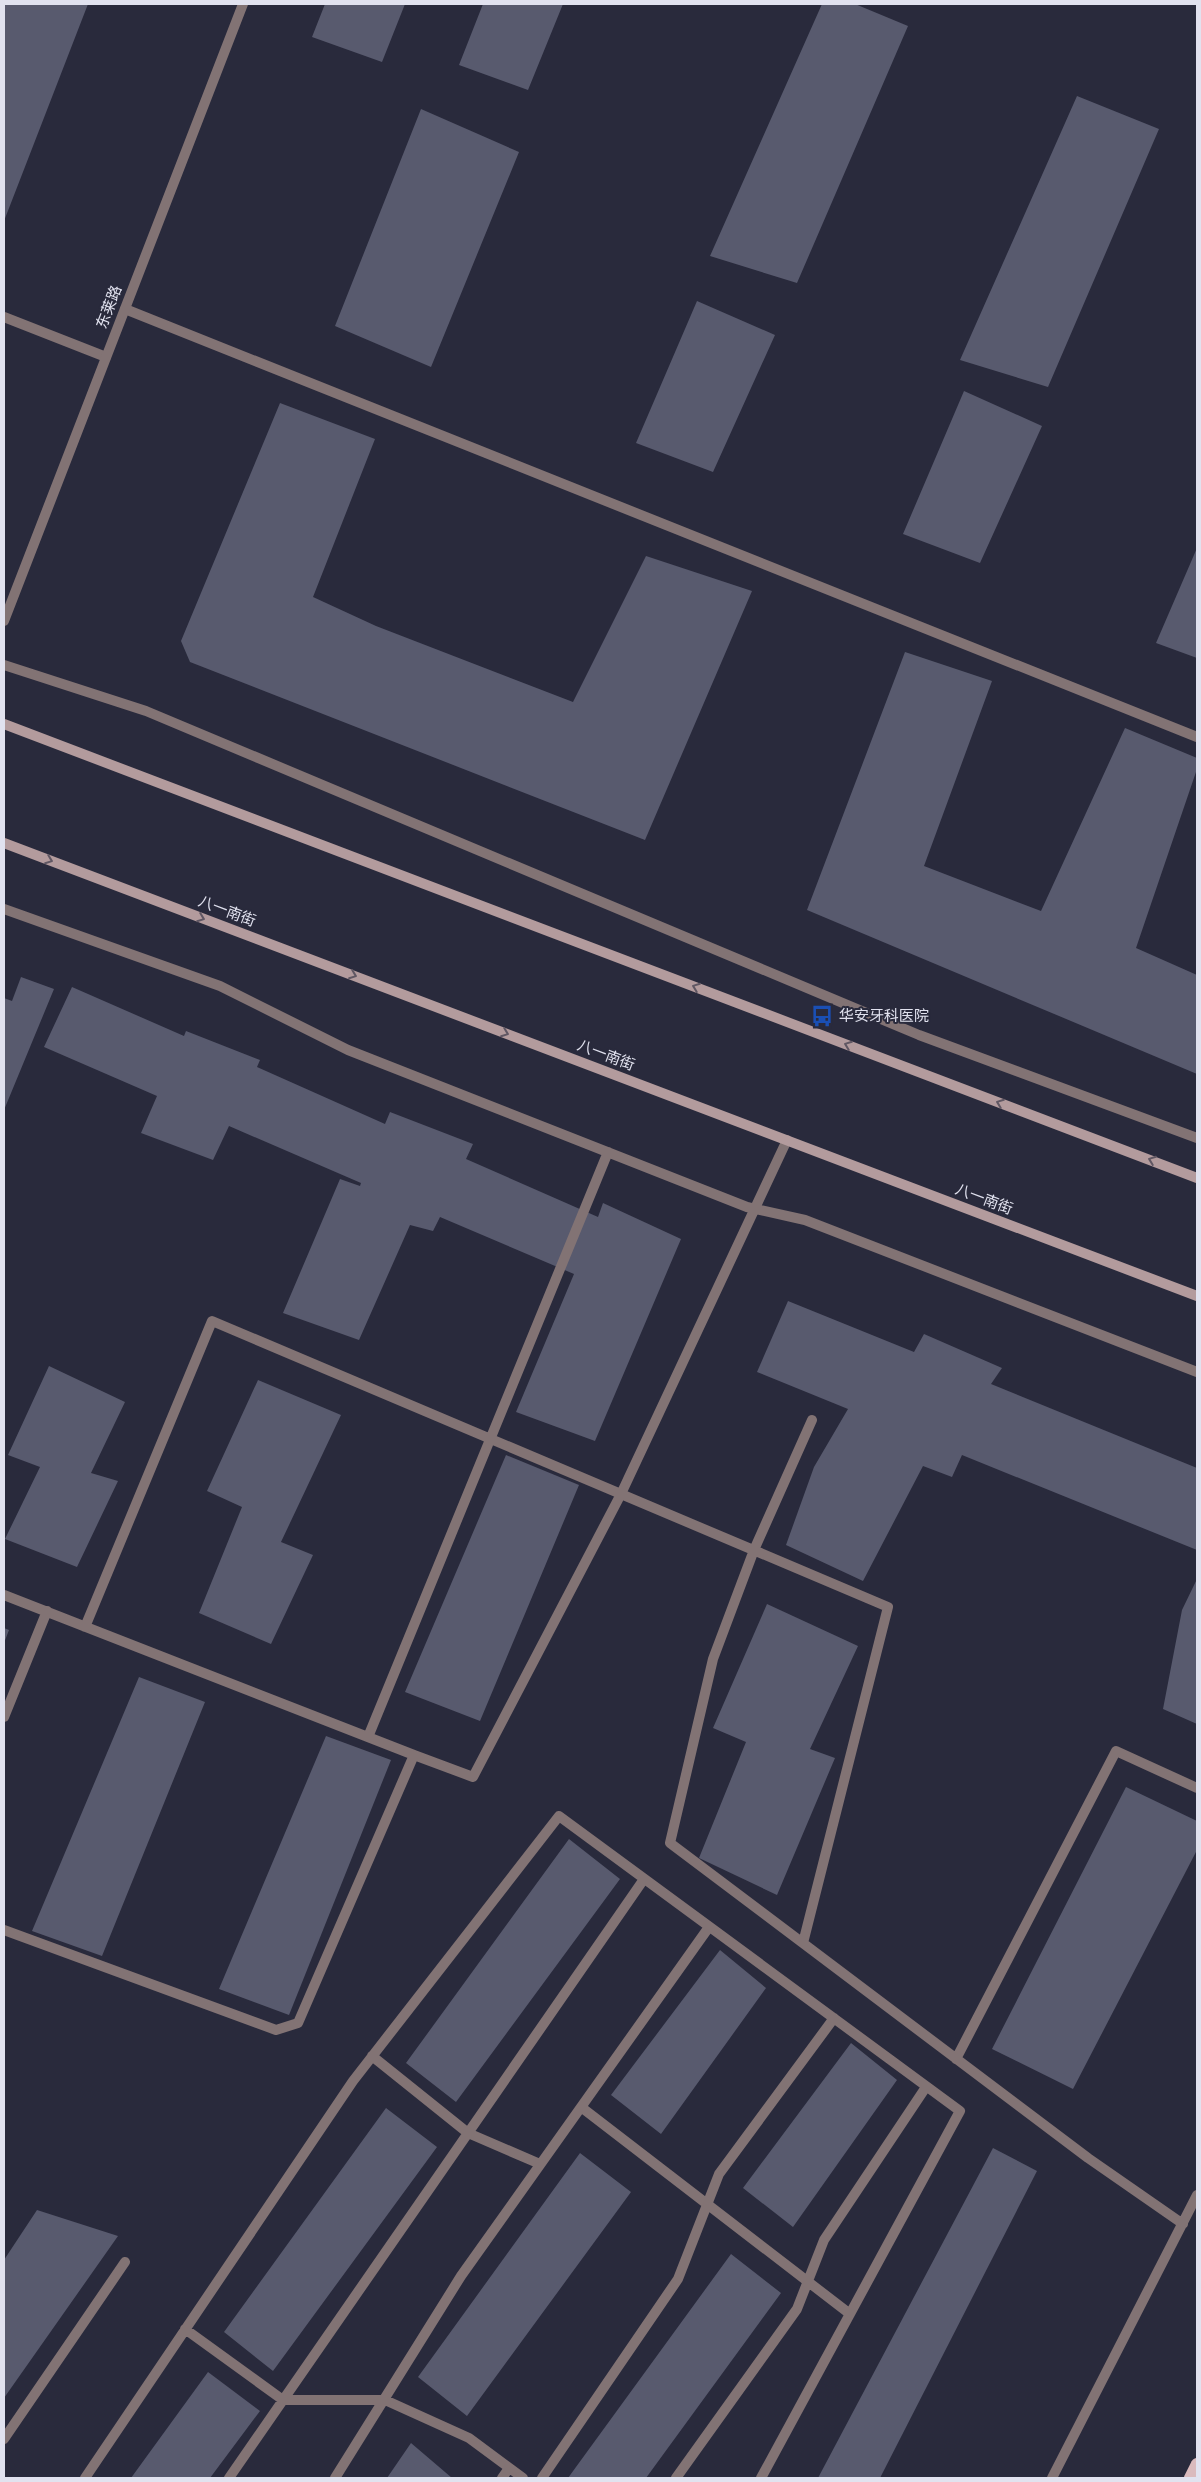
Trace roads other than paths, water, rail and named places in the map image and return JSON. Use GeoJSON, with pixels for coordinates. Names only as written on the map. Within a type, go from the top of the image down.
{"type":"FeatureCollection","features":[{"type":"Feature","properties":{"kind":"main road"},"geometry":{"type":"LineString","coordinates":[[4,724],[1197,1178]]}},
{"type":"Feature","properties":{"kind":"main road","name":"八一南街"},"geometry":{"type":"LineString","coordinates":[[4,843],[1197,1296]]}},
{"type":"Feature","properties":{"kind":"main road"},"geometry":{"type":"LineString","coordinates":[[1190,2478],[1197,2464]]}},
{"type":"Feature","properties":{"kind":"street","name":"东莱路"},"geometry":{"type":"LineString","coordinates":[[4,621],[243,4]]}},
{"type":"Feature","properties":{"kind":"street"},"geometry":{"type":"LineString","coordinates":[[125,308],[1197,737]]}},
{"type":"Feature","properties":{"kind":"street"},"geometry":{"type":"LineString","coordinates":[[4,317],[106,357]]}},
{"type":"Feature","properties":{"kind":"street"},"geometry":{"type":"LineString","coordinates":[[4,665],[146,711],[919,1035],[1197,1138]]}},
{"type":"Feature","properties":{"kind":"street"},"geometry":{"type":"LineString","coordinates":[[4,909],[220,986],[348,1050],[608,1152],[755,1209],[805,1220],[1197,1372]]}},
{"type":"Feature","properties":{"kind":"street"},"geometry":{"type":"LineString","coordinates":[[4,1595],[473,1778],[621,1494],[787,1140]]}},
{"type":"Feature","properties":{"kind":"street"},"geometry":{"type":"LineString","coordinates":[[368,1737],[608,1152]]}},
{"type":"Feature","properties":{"kind":"street"},"geometry":{"type":"LineString","coordinates":[[85,1627],[212,1321],[888,1607],[802,1943]]}},
{"type":"Feature","properties":{"kind":"street"},"geometry":{"type":"LineString","coordinates":[[812,1420],[754,1550],[713,1659],[670,1843],[1088,2158],[1183,2224]]}},
{"type":"Feature","properties":{"kind":"street"},"geometry":{"type":"LineString","coordinates":[[4,1717],[47,1611]]}},
{"type":"Feature","properties":{"kind":"street"},"geometry":{"type":"LineString","coordinates":[[956,2059],[1116,1751],[1197,1788]]}},
{"type":"Feature","properties":{"kind":"street"},"geometry":{"type":"LineString","coordinates":[[4,1930],[276,2030],[298,2023],[414,1755]]}},
{"type":"Feature","properties":{"kind":"street"},"geometry":{"type":"LineString","coordinates":[[85,2478],[353,2081],[559,1816],[960,2111],[761,2478]]}},
{"type":"Feature","properties":{"kind":"street"},"geometry":{"type":"LineString","coordinates":[[229,2478],[644,1879]]}},
{"type":"Feature","properties":{"kind":"street"},"geometry":{"type":"LineString","coordinates":[[335,2478],[461,2276],[709,1927]]}},
{"type":"Feature","properties":{"kind":"street"},"geometry":{"type":"LineString","coordinates":[[542,2478],[678,2280],[719,2174],[834,2018]]}},
{"type":"Feature","properties":{"kind":"street"},"geometry":{"type":"LineString","coordinates":[[372,2056],[468,2133],[540,2164]]}},
{"type":"Feature","properties":{"kind":"street"},"geometry":{"type":"LineString","coordinates":[[676,2478],[797,2309],[824,2240],[926,2087]]}},
{"type":"Feature","properties":{"kind":"street"},"geometry":{"type":"LineString","coordinates":[[582,2107],[850,2314]]}},
{"type":"Feature","properties":{"kind":"street"},"geometry":{"type":"LineString","coordinates":[[1052,2478],[1197,2195]]}},
{"type":"Feature","properties":{"kind":"street"},"geometry":{"type":"LineString","coordinates":[[4,2439],[125,2262]]}},
{"type":"Feature","properties":{"kind":"street"},"geometry":{"type":"LineString","coordinates":[[186,2329],[283,2400],[385,2400],[469,2438],[523,2478]]}},
{"type":"Feature","properties":{"kind":"street"},"geometry":{"type":"LineString","coordinates":[[502,2478],[509,2468]]}},
{"type":"Feature","properties":{"kind":"place","name":"华安牙科医院"},"geometry":{"type":"Point","coordinates":[822,1016]}}]}
